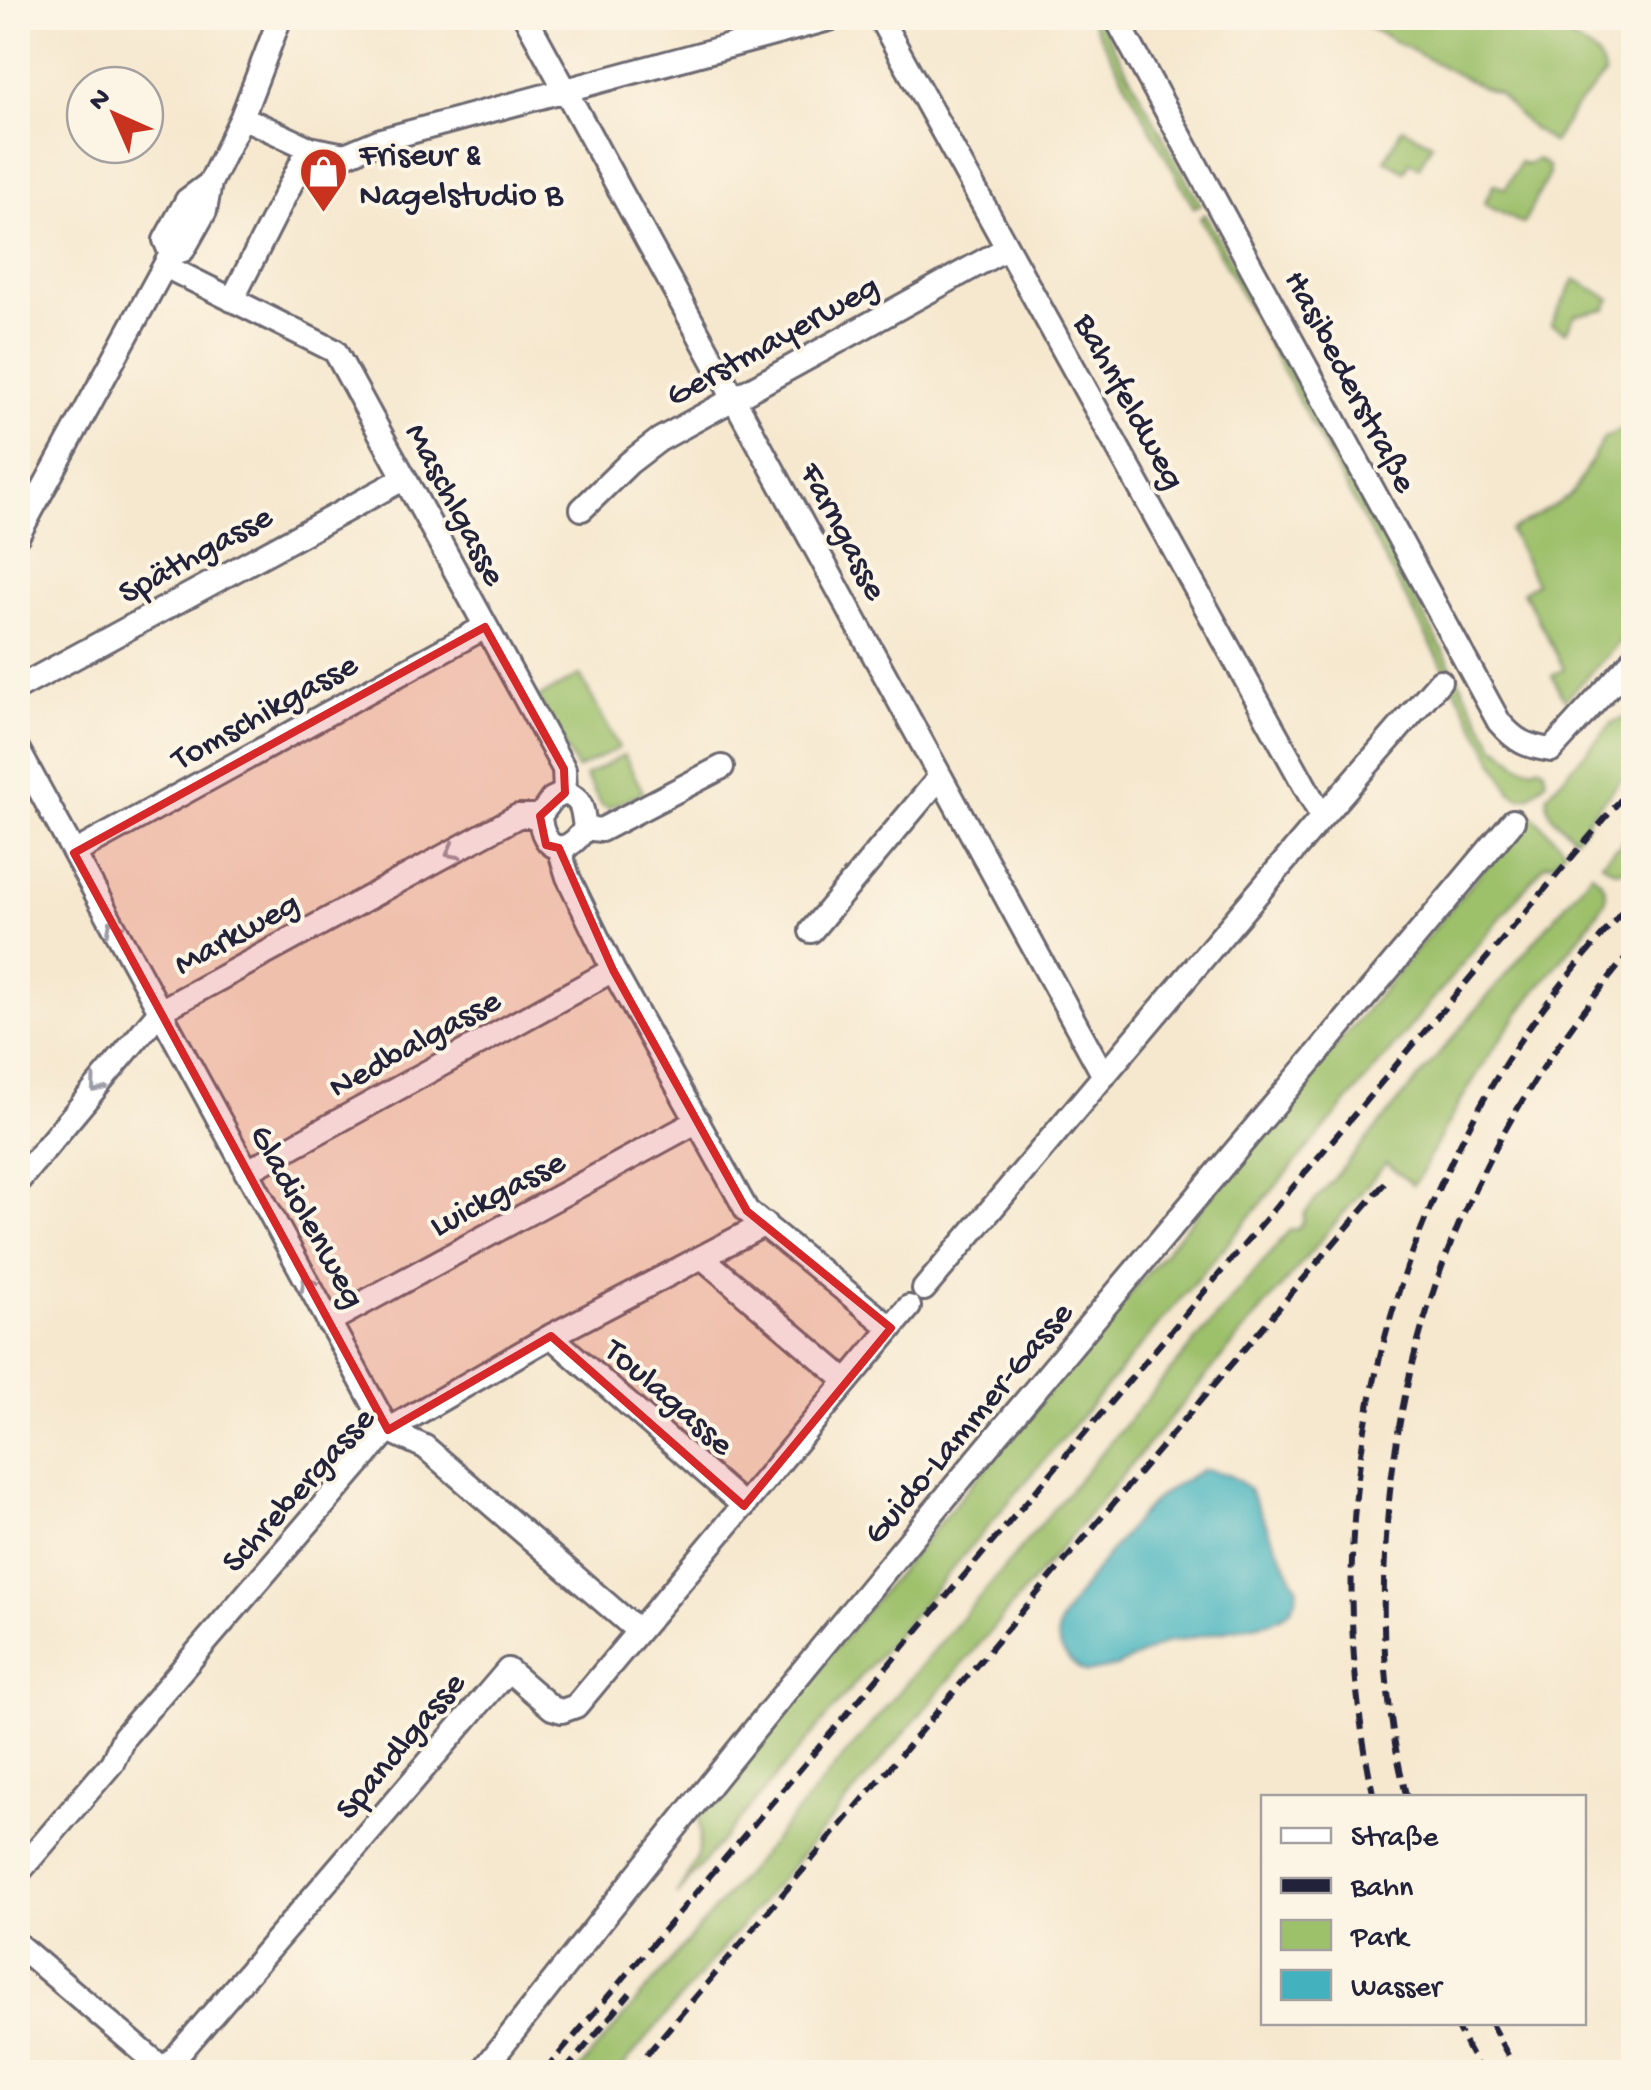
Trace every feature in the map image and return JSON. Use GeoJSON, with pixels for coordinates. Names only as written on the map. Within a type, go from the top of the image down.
{"type":"FeatureCollection","features":[{"type":"Feature","properties":{"kind":"street"},"geometry":{"type":"LineString","coordinates":[[18,535],[168,260],[184,250],[205,211],[210,183],[242,117],[280,18]]}},
{"type":"Feature","properties":{"kind":"street","name":"Farngasse"},"geometry":{"type":"LineString","coordinates":[[526,18],[1104,1076]]}},
{"type":"Feature","properties":{"kind":"street"},"geometry":{"type":"LineString","coordinates":[[242,117],[309,148],[345,155],[381,140],[833,18]]}},
{"type":"Feature","properties":{"kind":"street","name":"Bahnfeldweg"},"geometry":{"type":"LineString","coordinates":[[880,18],[1322,817]]}},
{"type":"Feature","properties":{"kind":"street","name":"Hasibederstraße"},"geometry":{"type":"LineString","coordinates":[[1116,18],[1499,722],[1512,737],[1551,750],[1634,659]]}},
{"type":"Feature","properties":{"kind":"street"},"geometry":{"type":"LineString","coordinates":[[232,300],[309,148]]}},
{"type":"Feature","properties":{"kind":"street","name":"Gerstmayerweg"},"geometry":{"type":"LineString","coordinates":[[582,510],[629,463],[659,440],[1007,248]]}},
{"type":"Feature","properties":{"kind":"street","name":"Maschlgasse"},"geometry":{"type":"LineString","coordinates":[[168,260],[232,300],[336,351],[564,770],[565,793]]}},
{"type":"Feature","properties":{"kind":"street","name":"Späthgasse"},"geometry":{"type":"LineString","coordinates":[[18,688],[405,478]]}},
{"type":"Feature","properties":{"kind":"street","name":"Tomschikgasse"},"geometry":{"type":"LineString","coordinates":[[74,852],[486,627]]}},
{"type":"Feature","properties":{"kind":"street"},"geometry":{"type":"LineString","coordinates":[[559,848],[568,876],[614,970],[747,1211],[891,1328],[1440,681]]}},
{"type":"Feature","properties":{"kind":"street","name":"Gladiolenweg"},"geometry":{"type":"LineString","coordinates":[[18,750],[388,1430]]}},
{"type":"Feature","properties":{"kind":"street"},"geometry":{"type":"LineString","coordinates":[[585,828],[601,830],[722,767]]}},
{"type":"Feature","properties":{"kind":"street"},"geometry":{"type":"LineString","coordinates":[[811,932],[940,777]]}},
{"type":"Feature","properties":{"kind":"street"},"geometry":{"type":"LineString","coordinates":[[565,793],[576,797],[585,828],[571,845],[559,848],[544,838],[540,816],[552,798],[565,793]]}},
{"type":"Feature","properties":{"kind":"street","name":"Markweg"},"geometry":{"type":"LineString","coordinates":[[18,1181],[160,1011],[518,816],[540,816]]}},
{"type":"Feature","properties":{"kind":"street","name":"Guido-Lammer-Gasse"},"geometry":{"type":"LineString","coordinates":[[482,2072],[700,1796],[1513,821]]}},
{"type":"Feature","properties":{"kind":"street","name":"Nedbalgasse"},"geometry":{"type":"LineString","coordinates":[[246,1172],[614,970]]}},
{"type":"Feature","properties":{"kind":"street","name":"Luickgasse"},"geometry":{"type":"LineString","coordinates":[[328,1322],[698,1121]]}},
{"type":"Feature","properties":{"kind":"street","name":"Schrebergasse"},"geometry":{"type":"LineString","coordinates":[[18,1873],[112,1763],[124,1737],[388,1430],[551,1336],[766,1224]]}},
{"type":"Feature","properties":{"kind":"street"},"geometry":{"type":"LineString","coordinates":[[702,1257],[847,1381]]}},
{"type":"Feature","properties":{"kind":"street","name":"Spandlgasse"},"geometry":{"type":"LineString","coordinates":[[165,2072],[508,1670],[552,1708],[562,1711],[576,1706],[891,1328]]}},
{"type":"Feature","properties":{"kind":"street","name":"Toulagasse"},"geometry":{"type":"LineString","coordinates":[[551,1336],[744,1506]]}},
{"type":"Feature","properties":{"kind":"street"},"geometry":{"type":"LineString","coordinates":[[388,1430],[429,1450],[638,1630]]}},
{"type":"Feature","properties":{"kind":"street"},"geometry":{"type":"LineString","coordinates":[[18,1945],[165,2072]]}},
{"type":"Feature","properties":{"kind":"highlighted area"},"geometry":{"type":"Polygon","coordinates":[[[485,627],[564,769],[565,793],[540,816],[546,845],[559,848],[613,970],[747,1211],[891,1328],[744,1506],[551,1336],[388,1430],[74,853],[485,627]]]}},
{"type":"Feature","properties":{"kind":"green space"},"geometry":{"type":"Polygon","coordinates":[[[1090,18],[1098,18],[1200,204],[1194,208],[1090,18]]]}},
{"type":"Feature","properties":{"kind":"green space"},"geometry":{"type":"Polygon","coordinates":[[[1364,18],[1531,18],[1589,50],[1597,57],[1604,76],[1572,112],[1553,143],[1529,126],[1498,93],[1366,26],[1364,18]]]}},
{"type":"Feature","properties":{"kind":"green space"},"geometry":{"type":"Polygon","coordinates":[[[1402,128],[1432,143],[1419,167],[1410,162],[1405,171],[1385,160],[1402,128]]]}},
{"type":"Feature","properties":{"kind":"green space"},"geometry":{"type":"Polygon","coordinates":[[[1537,159],[1548,166],[1549,174],[1523,224],[1484,204],[1494,184],[1505,189],[1520,162],[1527,165],[1537,159]]]}},
{"type":"Feature","properties":{"kind":"green space"},"geometry":{"type":"Polygon","coordinates":[[[1205,214],[1495,746],[1519,765],[1544,769],[1546,780],[1530,796],[1520,798],[1511,792],[1200,218],[1205,214]]]}},
{"type":"Feature","properties":{"kind":"green space"},"geometry":{"type":"Polygon","coordinates":[[[1575,279],[1611,299],[1606,309],[1575,315],[1566,332],[1551,324],[1575,279]]]}},
{"type":"Feature","properties":{"kind":"green space"},"geometry":{"type":"Polygon","coordinates":[[[1633,423],[1633,628],[1565,700],[1552,676],[1564,669],[1523,591],[1536,583],[1510,531],[1568,497],[1604,438],[1633,423]]]}},
{"type":"Feature","properties":{"kind":"green space"},"geometry":{"type":"Polygon","coordinates":[[[580,675],[619,748],[577,769],[538,698],[580,675]]]}},
{"type":"Feature","properties":{"kind":"green space"},"geometry":{"type":"Polygon","coordinates":[[[1633,714],[1633,766],[1575,838],[1551,813],[1548,794],[1613,722],[1633,714]]]}},
{"type":"Feature","properties":{"kind":"green space"},"geometry":{"type":"Polygon","coordinates":[[[624,755],[643,792],[608,808],[602,805],[585,776],[624,755]]]}},
{"type":"Feature","properties":{"kind":"green space"},"geometry":{"type":"Polygon","coordinates":[[[1530,813],[1565,849],[1553,863],[1545,864],[676,1895],[693,1866],[699,1846],[697,1814],[1530,813]]]}},
{"type":"Feature","properties":{"kind":"green space"},"geometry":{"type":"Polygon","coordinates":[[[1633,827],[1633,863],[1621,871],[1610,868],[1602,862],[1621,846],[1633,827]]]}},
{"type":"Feature","properties":{"kind":"green space"},"geometry":{"type":"Polygon","coordinates":[[[1592,873],[1604,886],[1605,902],[1488,1057],[1419,1178],[1413,1185],[1386,1163],[618,2072],[577,2072],[1290,1230],[1303,1222],[1304,1214],[1592,873]]]}},
{"type":"Feature","properties":{"kind":"water"},"geometry":{"type":"Polygon","coordinates":[[[1202,1470],[1226,1474],[1248,1488],[1298,1588],[1293,1605],[1273,1621],[1166,1643],[1116,1667],[1086,1673],[1070,1661],[1058,1637],[1071,1604],[1150,1505],[1202,1470]]]}},
{"type":"Feature","properties":{"kind":"railway"},"geometry":{"type":"LineString","coordinates":[[544,2072],[1634,784]]}},
{"type":"Feature","properties":{"kind":"railway"},"geometry":{"type":"LineString","coordinates":[[1374,1795],[1358,1702],[1352,1606],[1355,1512],[1366,1420],[1387,1329],[1417,1239],[1456,1152],[1503,1067],[1549,1001],[1634,898]]}},
{"type":"Feature","properties":{"kind":"railway"},"geometry":{"type":"LineString","coordinates":[[1406,1795],[1387,1677],[1385,1556],[1393,1469],[1407,1386],[1428,1307],[1456,1230],[1491,1156],[1532,1085],[1634,948]]}},
{"type":"Feature","properties":{"kind":"railway"},"geometry":{"type":"LineString","coordinates":[[632,2072],[1389,1178]]}},
{"type":"Feature","properties":{"kind":"railway"},"geometry":{"type":"LineString","coordinates":[[564,2072],[630,1993]]}},
{"type":"Feature","properties":{"kind":"railway"},"geometry":{"type":"LineString","coordinates":[[1456,2025],[1480,2072]]}},
{"type":"Feature","properties":{"kind":"railway"},"geometry":{"type":"LineString","coordinates":[[1492,2025],[1517,2072]]}},
{"type":"Feature","properties":{"kind":"place","name":"Friseur & Nagelstudio B"},"geometry":{"type":"Point","coordinates":[324,214]}}]}
